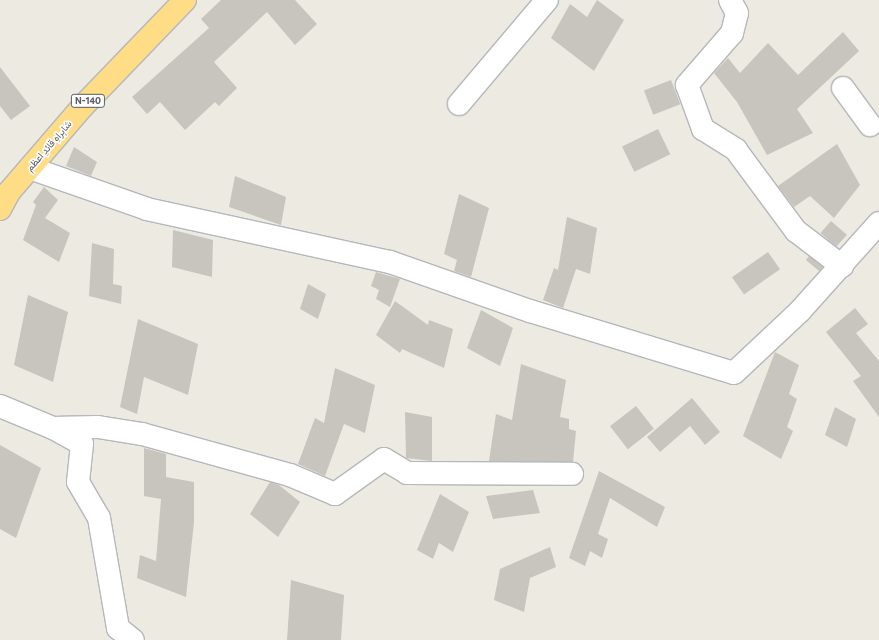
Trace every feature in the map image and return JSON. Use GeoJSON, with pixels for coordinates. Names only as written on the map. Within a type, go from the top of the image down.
{"type":"FeatureCollection","features":[{"type":"Feature","properties":{"kind":"highway","name":"شاہراہِ قائدِ اعظم"},"geometry":{"type":"LineString","coordinates":[[0,209],[30,168],[83,106],[185,0]]}},
{"type":"Feature","properties":{"kind":"street"},"geometry":{"type":"LineString","coordinates":[[459,104],[547,0]]}},
{"type":"Feature","properties":{"kind":"street"},"geometry":{"type":"LineString","coordinates":[[730,0],[737,13],[732,33],[687,85],[703,129],[736,150],[796,231],[842,266]]}},
{"type":"Feature","properties":{"kind":"street"},"geometry":{"type":"LineString","coordinates":[[843,88],[876,123]]}},
{"type":"Feature","properties":{"kind":"street"},"geometry":{"type":"LineString","coordinates":[[30,168],[147,209],[390,262],[530,311],[734,373],[842,266],[879,223]]}},
{"type":"Feature","properties":{"kind":"street"},"geometry":{"type":"LineString","coordinates":[[0,406],[53,428],[82,444],[78,482],[99,518],[118,628],[133,640]]}},
{"type":"Feature","properties":{"kind":"street"},"geometry":{"type":"LineString","coordinates":[[53,428],[98,427],[142,434],[290,475],[335,494],[384,458],[407,473],[572,474]]}},
{"type":"Feature","properties":{"kind":"building"},"geometry":{"type":"Polygon","coordinates":[[[221,0],[295,0],[317,24],[295,45],[267,12],[214,62],[237,88],[219,106],[215,102],[185,130],[160,102],[147,114],[132,97],[209,28],[201,19],[221,0]]]}},
{"type":"Feature","properties":{"kind":"building"},"geometry":{"type":"Polygon","coordinates":[[[597,0],[624,20],[594,71],[551,38],[570,4],[587,17],[597,0]]]}},
{"type":"Feature","properties":{"kind":"building"},"geometry":{"type":"Polygon","coordinates":[[[843,32],[859,51],[797,109],[813,133],[767,155],[737,102],[714,73],[728,58],[740,73],[768,43],[798,75],[843,32]]]}},
{"type":"Feature","properties":{"kind":"building"},"geometry":{"type":"Polygon","coordinates":[[[0,67],[30,106],[11,120],[0,106],[0,67]]]}},
{"type":"Feature","properties":{"kind":"building"},"geometry":{"type":"Polygon","coordinates":[[[671,80],[680,104],[653,115],[644,90],[671,80]]]}},
{"type":"Feature","properties":{"kind":"building"},"geometry":{"type":"Polygon","coordinates":[[[658,129],[670,154],[634,172],[622,147],[658,129]]]}},
{"type":"Feature","properties":{"kind":"building"},"geometry":{"type":"Polygon","coordinates":[[[837,144],[860,185],[834,218],[810,196],[794,207],[778,186],[837,144]]]}},
{"type":"Feature","properties":{"kind":"building"},"geometry":{"type":"Polygon","coordinates":[[[74,147],[97,162],[91,176],[66,166],[74,147]]]}},
{"type":"Feature","properties":{"kind":"building"},"geometry":{"type":"Polygon","coordinates":[[[235,176],[286,197],[281,225],[229,207],[235,176]]]}},
{"type":"Feature","properties":{"kind":"building"},"geometry":{"type":"Polygon","coordinates":[[[44,187],[58,200],[45,218],[70,233],[59,262],[23,240],[36,205],[33,202],[44,187]]]}},
{"type":"Feature","properties":{"kind":"building"},"geometry":{"type":"Polygon","coordinates":[[[459,194],[489,208],[471,277],[454,271],[457,260],[444,254],[459,194]]]}},
{"type":"Feature","properties":{"kind":"building"},"geometry":{"type":"Polygon","coordinates":[[[567,217],[597,228],[590,274],[576,269],[563,308],[543,300],[554,268],[558,270],[567,217]]]}},
{"type":"Feature","properties":{"kind":"building"},"geometry":{"type":"Polygon","coordinates":[[[831,221],[847,235],[836,247],[821,233],[831,221]]]}},
{"type":"Feature","properties":{"kind":"building"},"geometry":{"type":"Polygon","coordinates":[[[173,230],[213,240],[212,277],[172,267],[173,230]]]}},
{"type":"Feature","properties":{"kind":"building"},"geometry":{"type":"Polygon","coordinates":[[[92,243],[114,249],[113,284],[122,286],[121,304],[89,296],[92,243]]]}},
{"type":"Feature","properties":{"kind":"building"},"geometry":{"type":"Polygon","coordinates":[[[768,252],[780,269],[744,294],[732,277],[768,252]]]}},
{"type":"Feature","properties":{"kind":"building"},"geometry":{"type":"Polygon","coordinates":[[[809,256],[823,267],[819,271],[806,260],[809,256]]]}},
{"type":"Feature","properties":{"kind":"building"},"geometry":{"type":"Polygon","coordinates":[[[376,272],[400,279],[390,307],[376,299],[379,290],[371,286],[376,272]]]}},
{"type":"Feature","properties":{"kind":"building"},"geometry":{"type":"Polygon","coordinates":[[[308,284],[326,294],[318,319],[300,309],[308,284]]]}},
{"type":"Feature","properties":{"kind":"building"},"geometry":{"type":"Polygon","coordinates":[[[28,295],[68,312],[53,382],[14,365],[28,295]]]}},
{"type":"Feature","properties":{"kind":"building"},"geometry":{"type":"Polygon","coordinates":[[[395,301],[428,325],[429,320],[453,329],[444,368],[402,349],[400,353],[376,335],[395,301]]]}},
{"type":"Feature","properties":{"kind":"building"},"geometry":{"type":"Polygon","coordinates":[[[855,308],[868,324],[856,333],[879,361],[879,417],[853,381],[861,376],[826,332],[855,308]]]}},
{"type":"Feature","properties":{"kind":"building"},"geometry":{"type":"Polygon","coordinates":[[[481,310],[513,328],[500,366],[467,348],[481,310]]]}},
{"type":"Feature","properties":{"kind":"building"},"geometry":{"type":"Polygon","coordinates":[[[138,319],[198,344],[188,395],[144,377],[137,414],[120,407],[138,319]]]}},
{"type":"Feature","properties":{"kind":"building"},"geometry":{"type":"Polygon","coordinates":[[[775,352],[799,365],[789,394],[797,399],[787,427],[793,431],[781,459],[743,436],[775,352]]]}},
{"type":"Feature","properties":{"kind":"building"},"geometry":{"type":"Polygon","coordinates":[[[521,364],[566,380],[560,417],[569,419],[569,429],[576,431],[573,462],[489,461],[496,414],[512,420],[521,364]]]}},
{"type":"Feature","properties":{"kind":"building"},"geometry":{"type":"Polygon","coordinates":[[[335,368],[375,385],[365,433],[344,424],[325,476],[298,464],[315,418],[324,423],[335,368]]]}},
{"type":"Feature","properties":{"kind":"building"},"geometry":{"type":"Polygon","coordinates":[[[692,398],[720,432],[705,445],[690,426],[660,452],[647,437],[692,398]]]}},
{"type":"Feature","properties":{"kind":"building"},"geometry":{"type":"Polygon","coordinates":[[[636,406],[654,429],[628,449],[610,426],[636,406]]]}},
{"type":"Feature","properties":{"kind":"building"},"geometry":{"type":"Polygon","coordinates":[[[835,407],[856,419],[847,447],[825,435],[835,407]]]}},
{"type":"Feature","properties":{"kind":"building"},"geometry":{"type":"Polygon","coordinates":[[[405,412],[432,417],[432,461],[406,458],[405,412]]]}},
{"type":"Feature","properties":{"kind":"building"},"geometry":{"type":"Polygon","coordinates":[[[0,445],[41,468],[16,538],[0,529],[0,445]]]}},
{"type":"Feature","properties":{"kind":"building"},"geometry":{"type":"Polygon","coordinates":[[[144,448],[166,454],[166,477],[194,482],[194,522],[186,597],[137,578],[140,555],[156,561],[161,499],[144,496],[144,448]]]}},
{"type":"Feature","properties":{"kind":"building"},"geometry":{"type":"Polygon","coordinates":[[[599,471],[665,507],[657,527],[610,498],[598,534],[608,539],[602,558],[590,551],[585,566],[569,558],[599,471]]]}},
{"type":"Feature","properties":{"kind":"building"},"geometry":{"type":"Polygon","coordinates":[[[270,482],[279,485],[300,502],[278,537],[250,514],[270,482]]]}},
{"type":"Feature","properties":{"kind":"building"},"geometry":{"type":"Polygon","coordinates":[[[533,490],[540,513],[493,519],[486,496],[533,490]]]}},
{"type":"Feature","properties":{"kind":"building"},"geometry":{"type":"Polygon","coordinates":[[[440,494],[469,512],[453,552],[439,543],[433,559],[417,550],[440,494]]]}},
{"type":"Feature","properties":{"kind":"building"},"geometry":{"type":"Polygon","coordinates":[[[550,547],[556,567],[530,578],[524,612],[494,600],[500,569],[550,547]]]}},
{"type":"Feature","properties":{"kind":"building"},"geometry":{"type":"Polygon","coordinates":[[[291,580],[344,595],[341,640],[287,640],[291,580]]]}}]}
